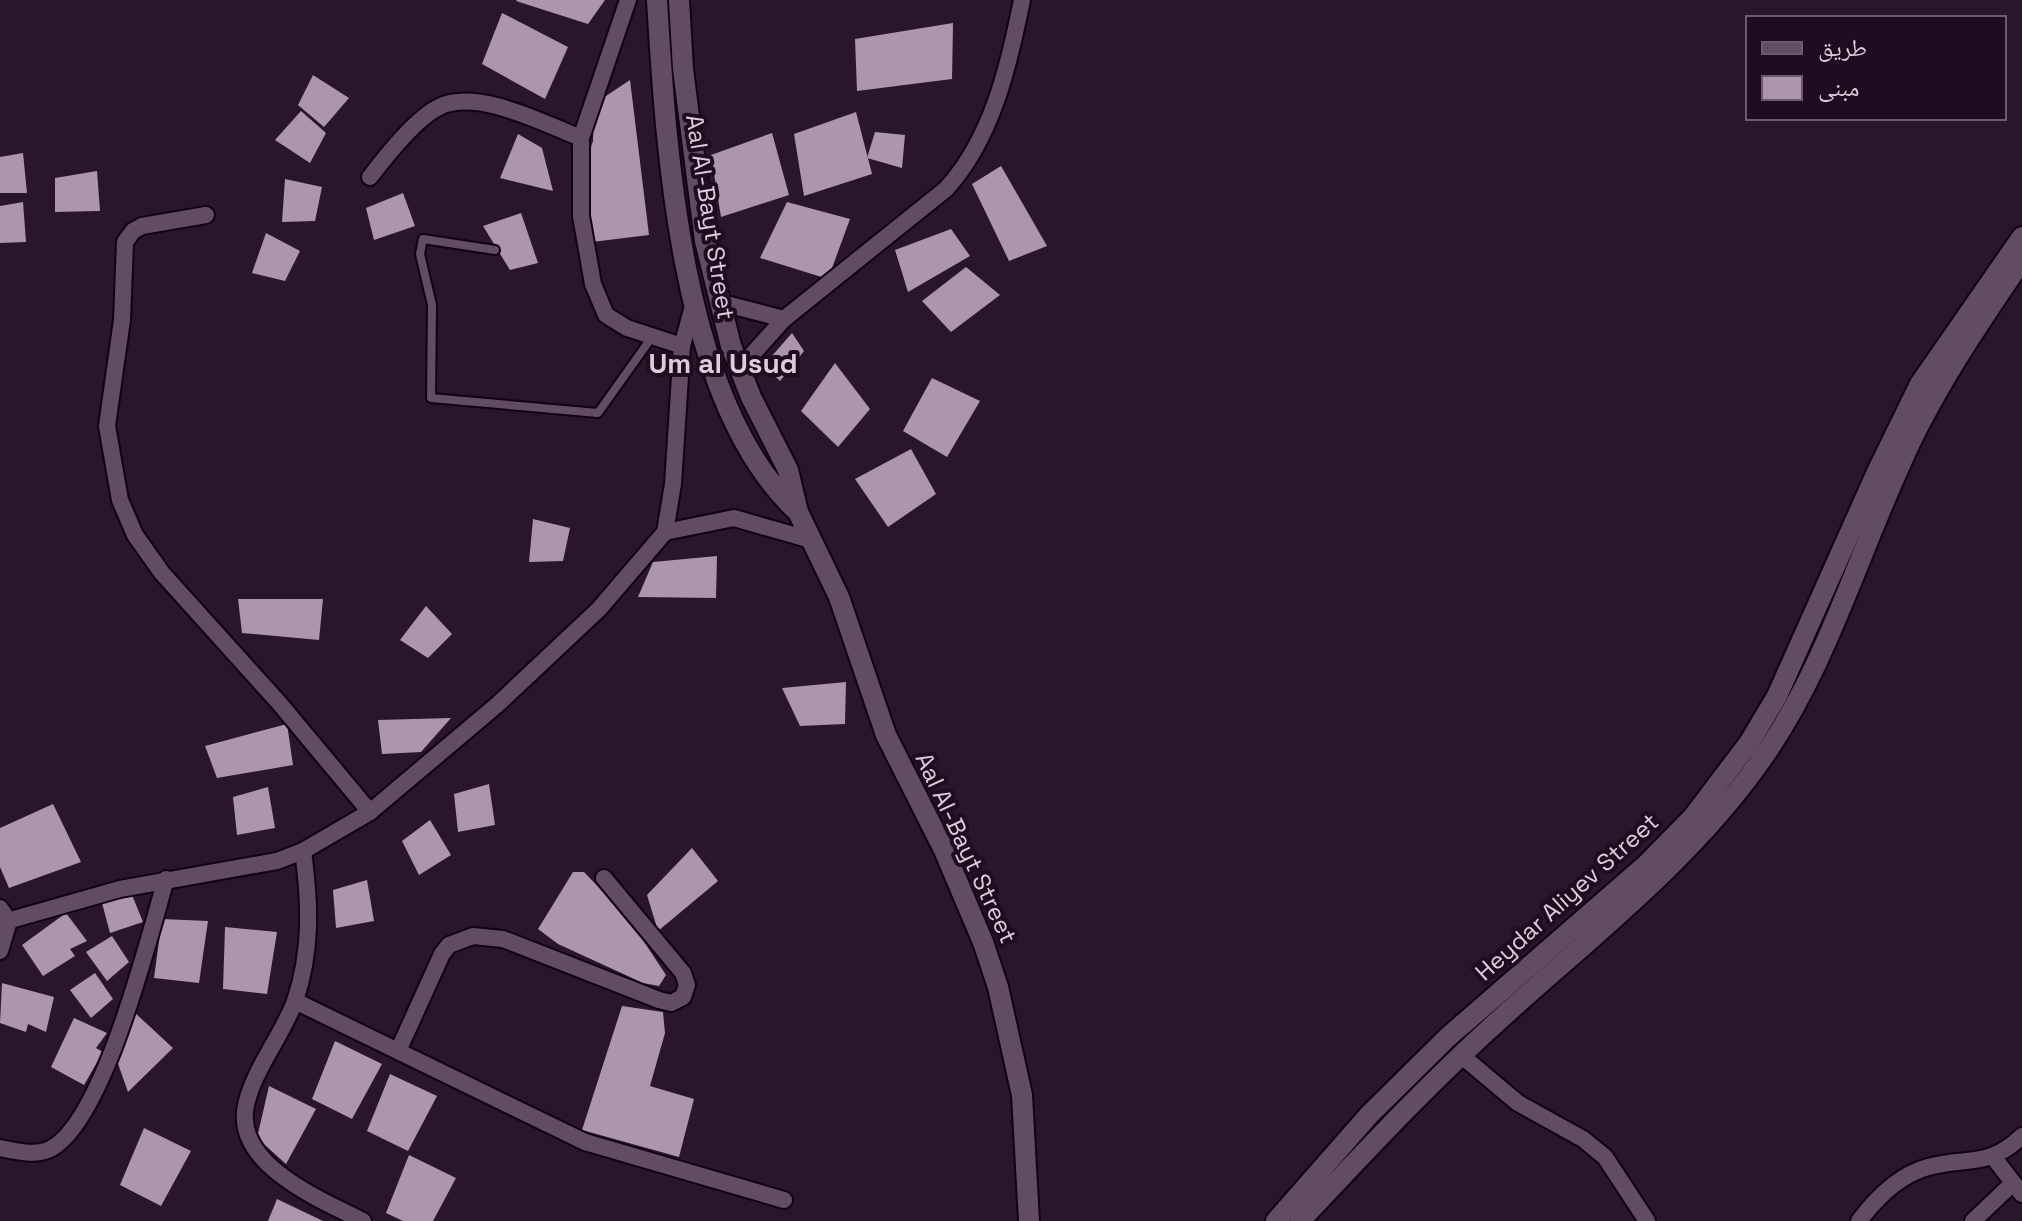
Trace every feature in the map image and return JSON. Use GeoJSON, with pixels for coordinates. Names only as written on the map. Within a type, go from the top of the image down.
{"type":"FeatureCollection","features":[{"type":"Feature","properties":{"kind":"main road","name":"Aal Al-Bayt Street"},"geometry":{"type":"LineString","coordinates":[[657,0],[670,157],[693,306],[713,369],[743,442],[771,486],[798,512]]}},
{"type":"Feature","properties":{"kind":"main road","name":"Aal Al-Bayt Street"},"geometry":{"type":"LineString","coordinates":[[679,0],[683,69],[705,241],[718,302],[739,369],[788,470],[798,512],[839,597],[886,735],[967,901],[998,987],[1022,1095],[1029,1221]]}},
{"type":"Feature","properties":{"kind":"main road","name":"Heydar Aliyev Street"},"geometry":{"type":"LineString","coordinates":[[1276,1221],[1369,1115],[1448,1037],[1667,846],[1730,768],[1777,696],[1882,460],[1920,384],[2022,237]]}},
{"type":"Feature","properties":{"kind":"main road"},"geometry":{"type":"LineString","coordinates":[[684,248],[705,241]]}},
{"type":"Feature","properties":{"kind":"main road","name":"Heydar Aliyev Street"},"geometry":{"type":"LineString","coordinates":[[1300,1221],[1462,1056],[1674,859],[1716,816],[1758,765],[1806,685],[1922,419],[1948,372],[2022,260]]}},
{"type":"Feature","properties":{"kind":"street"},"geometry":{"type":"LineString","coordinates":[[628,0],[581,138],[581,216],[599,303],[617,324],[682,346]]}},
{"type":"Feature","properties":{"kind":"street"},"geometry":{"type":"LineString","coordinates":[[739,369],[784,319],[946,189],[960,174],[981,134],[1004,76],[1022,0]]}},
{"type":"Feature","properties":{"kind":"street"},"geometry":{"type":"LineString","coordinates":[[370,177],[391,150],[431,114],[439,107],[453,104],[487,103],[581,138]]}},
{"type":"Feature","properties":{"kind":"street"},"geometry":{"type":"LineString","coordinates":[[206,215],[142,226],[125,242],[122,320],[107,426],[120,500],[135,535],[162,573],[280,704],[370,812]]}},
{"type":"Feature","properties":{"kind":"street"},"geometry":{"type":"LineString","coordinates":[[718,302],[784,319]]}},
{"type":"Feature","properties":{"kind":"street"},"geometry":{"type":"LineString","coordinates":[[665,532],[673,484],[682,346],[693,306]]}},
{"type":"Feature","properties":{"kind":"street"},"geometry":{"type":"LineString","coordinates":[[0,951],[3,917],[166,879],[277,861],[303,851],[370,812],[476,724],[571,636],[665,532],[703,521],[734,518],[811,540]]}},
{"type":"Feature","properties":{"kind":"street"},"geometry":{"type":"LineString","coordinates":[[303,851],[310,923],[295,1001],[250,1094],[246,1106],[247,1127],[254,1146],[274,1171],[363,1221]]}},
{"type":"Feature","properties":{"kind":"street"},"geometry":{"type":"LineString","coordinates":[[398,1051],[442,954],[449,945],[473,936],[503,939],[659,1000],[671,1003],[683,997],[687,985],[683,973],[604,878]]}},
{"type":"Feature","properties":{"kind":"street"},"geometry":{"type":"LineString","coordinates":[[0,1148],[31,1152],[51,1149],[83,1112],[103,1075],[166,879]]}},
{"type":"Feature","properties":{"kind":"street"},"geometry":{"type":"LineString","coordinates":[[295,1001],[544,1125],[585,1142],[784,1200]]}},
{"type":"Feature","properties":{"kind":"street"},"geometry":{"type":"LineString","coordinates":[[1462,1056],[1518,1103],[1583,1139],[1605,1157],[1647,1221]]}},
{"type":"Feature","properties":{"kind":"street"},"geometry":{"type":"LineString","coordinates":[[1859,1221],[1891,1186],[1911,1173],[1932,1166],[1994,1158],[2022,1136]]}},
{"type":"Feature","properties":{"kind":"street"},"geometry":{"type":"LineString","coordinates":[[1973,1221],[2017,1189],[1994,1158]]}},
{"type":"Feature","properties":{"kind":"lane"},"geometry":{"type":"LineString","coordinates":[[495,250],[423,239],[420,254],[432,305],[431,398],[598,413],[653,336]]}},
{"type":"Feature","properties":{"kind":"building"},"geometry":{"type":"Polygon","coordinates":[[[517,0],[605,0],[588,24],[516,1],[517,0]]]}},
{"type":"Feature","properties":{"kind":"building"},"geometry":{"type":"Polygon","coordinates":[[[502,13],[568,47],[545,99],[482,64],[502,13]]]}},
{"type":"Feature","properties":{"kind":"building"},"geometry":{"type":"Polygon","coordinates":[[[953,23],[952,79],[857,91],[855,39],[953,23]]]}},
{"type":"Feature","properties":{"kind":"building"},"geometry":{"type":"Polygon","coordinates":[[[313,75],[349,98],[324,127],[298,105],[313,75]]]}},
{"type":"Feature","properties":{"kind":"building"},"geometry":{"type":"Polygon","coordinates":[[[630,80],[649,235],[592,242],[583,172],[593,141],[594,104],[630,80]]]}},
{"type":"Feature","properties":{"kind":"building"},"geometry":{"type":"Polygon","coordinates":[[[301,111],[326,133],[310,163],[275,140],[301,111]]]}},
{"type":"Feature","properties":{"kind":"building"},"geometry":{"type":"Polygon","coordinates":[[[856,112],[872,174],[804,196],[794,134],[856,112]]]}},
{"type":"Feature","properties":{"kind":"building"},"geometry":{"type":"Polygon","coordinates":[[[875,132],[905,135],[902,168],[867,158],[875,132]]]}},
{"type":"Feature","properties":{"kind":"building"},"geometry":{"type":"Polygon","coordinates":[[[772,133],[789,195],[721,217],[711,155],[772,133]]]}},
{"type":"Feature","properties":{"kind":"building"},"geometry":{"type":"Polygon","coordinates":[[[518,134],[542,148],[553,191],[500,178],[518,134]]]}},
{"type":"Feature","properties":{"kind":"building"},"geometry":{"type":"Polygon","coordinates":[[[23,153],[27,193],[0,193],[0,157],[23,153]]]}},
{"type":"Feature","properties":{"kind":"building"},"geometry":{"type":"Polygon","coordinates":[[[1001,166],[1047,246],[1009,261],[972,184],[1001,166]]]}},
{"type":"Feature","properties":{"kind":"building"},"geometry":{"type":"Polygon","coordinates":[[[97,171],[100,211],[55,212],[55,178],[97,171]]]}},
{"type":"Feature","properties":{"kind":"building"},"geometry":{"type":"Polygon","coordinates":[[[285,179],[322,187],[315,221],[282,222],[285,179]]]}},
{"type":"Feature","properties":{"kind":"building"},"geometry":{"type":"Polygon","coordinates":[[[403,193],[415,226],[374,240],[366,208],[403,193]]]}},
{"type":"Feature","properties":{"kind":"building"},"geometry":{"type":"Polygon","coordinates":[[[23,202],[26,242],[0,243],[0,206],[23,202]]]}},
{"type":"Feature","properties":{"kind":"building"},"geometry":{"type":"Polygon","coordinates":[[[787,202],[850,219],[828,279],[760,258],[787,202]]]}},
{"type":"Feature","properties":{"kind":"building"},"geometry":{"type":"Polygon","coordinates":[[[521,213],[538,263],[510,270],[483,226],[521,213]]]}},
{"type":"Feature","properties":{"kind":"building"},"geometry":{"type":"Polygon","coordinates":[[[951,229],[970,256],[908,292],[895,250],[951,229]]]}},
{"type":"Feature","properties":{"kind":"building"},"geometry":{"type":"Polygon","coordinates":[[[266,233],[300,251],[285,281],[252,273],[266,233]]]}},
{"type":"Feature","properties":{"kind":"building"},"geometry":{"type":"Polygon","coordinates":[[[966,267],[1000,295],[951,332],[922,301],[966,267]]]}},
{"type":"Feature","properties":{"kind":"building"},"geometry":{"type":"Polygon","coordinates":[[[792,333],[804,351],[780,381],[764,365],[792,333]]]}},
{"type":"Feature","properties":{"kind":"building"},"geometry":{"type":"Polygon","coordinates":[[[835,363],[870,409],[838,447],[801,411],[835,363]]]}},
{"type":"Feature","properties":{"kind":"building"},"geometry":{"type":"Polygon","coordinates":[[[932,378],[980,401],[947,457],[903,431],[932,378]]]}},
{"type":"Feature","properties":{"kind":"building"},"geometry":{"type":"Polygon","coordinates":[[[911,449],[936,494],[888,527],[855,479],[911,449]]]}},
{"type":"Feature","properties":{"kind":"building"},"geometry":{"type":"Polygon","coordinates":[[[533,519],[570,528],[563,561],[529,562],[533,519]]]}},
{"type":"Feature","properties":{"kind":"building"},"geometry":{"type":"Polygon","coordinates":[[[717,556],[716,598],[638,597],[653,562],[717,556]]]}},
{"type":"Feature","properties":{"kind":"building"},"geometry":{"type":"Polygon","coordinates":[[[238,599],[323,599],[319,640],[242,633],[238,599]]]}},
{"type":"Feature","properties":{"kind":"building"},"geometry":{"type":"Polygon","coordinates":[[[426,606],[452,634],[428,658],[400,640],[426,606]]]}},
{"type":"Feature","properties":{"kind":"building"},"geometry":{"type":"Polygon","coordinates":[[[846,682],[845,724],[800,726],[782,688],[846,682]]]}},
{"type":"Feature","properties":{"kind":"building"},"geometry":{"type":"Polygon","coordinates":[[[451,718],[421,752],[382,754],[378,720],[451,718]]]}},
{"type":"Feature","properties":{"kind":"building"},"geometry":{"type":"Polygon","coordinates":[[[287,724],[293,765],[217,778],[205,746],[287,724]]]}},
{"type":"Feature","properties":{"kind":"building"},"geometry":{"type":"Polygon","coordinates":[[[489,784],[495,825],[458,832],[454,794],[489,784]]]}},
{"type":"Feature","properties":{"kind":"building"},"geometry":{"type":"Polygon","coordinates":[[[268,787],[275,828],[237,835],[233,797],[268,787]]]}},
{"type":"Feature","properties":{"kind":"building"},"geometry":{"type":"Polygon","coordinates":[[[53,804],[81,862],[9,888],[0,867],[0,828],[53,804]]]}},
{"type":"Feature","properties":{"kind":"building"},"geometry":{"type":"Polygon","coordinates":[[[430,820],[451,855],[419,875],[402,841],[430,820]]]}},
{"type":"Feature","properties":{"kind":"building"},"geometry":{"type":"Polygon","coordinates":[[[692,848],[718,881],[658,931],[647,895],[692,848]]]}},
{"type":"Feature","properties":{"kind":"building"},"geometry":{"type":"Polygon","coordinates":[[[573,872],[584,872],[629,919],[666,975],[659,986],[643,983],[558,944],[538,929],[573,872]]]}},
{"type":"Feature","properties":{"kind":"building"},"geometry":{"type":"Polygon","coordinates":[[[367,880],[374,921],[336,928],[333,890],[367,880]]]}},
{"type":"Feature","properties":{"kind":"building"},"geometry":{"type":"Polygon","coordinates":[[[132,895],[143,922],[110,933],[102,903],[132,895]]]}},
{"type":"Feature","properties":{"kind":"building"},"geometry":{"type":"Polygon","coordinates":[[[66,913],[87,941],[70,949],[75,956],[43,976],[22,945],[66,913]]]}},
{"type":"Feature","properties":{"kind":"building"},"geometry":{"type":"Polygon","coordinates":[[[162,919],[208,921],[199,983],[154,978],[162,919]]]}},
{"type":"Feature","properties":{"kind":"building"},"geometry":{"type":"Polygon","coordinates":[[[225,927],[277,932],[267,994],[223,989],[225,927]]]}},
{"type":"Feature","properties":{"kind":"building"},"geometry":{"type":"Polygon","coordinates":[[[112,936],[129,962],[107,981],[86,952],[112,936]]]}},
{"type":"Feature","properties":{"kind":"building"},"geometry":{"type":"Polygon","coordinates":[[[95,973],[113,999],[91,1018],[70,990],[95,973]]]}},
{"type":"Feature","properties":{"kind":"building"},"geometry":{"type":"Polygon","coordinates":[[[2,983],[54,997],[46,1032],[28,1024],[26,1032],[0,1023],[2,983]]]}},
{"type":"Feature","properties":{"kind":"building"},"geometry":{"type":"Polygon","coordinates":[[[622,1006],[663,1012],[665,1033],[650,1086],[694,1099],[679,1157],[582,1130],[622,1006]]]}},
{"type":"Feature","properties":{"kind":"building"},"geometry":{"type":"Polygon","coordinates":[[[134,1012],[173,1048],[128,1092],[116,1058],[134,1012]]]}},
{"type":"Feature","properties":{"kind":"building"},"geometry":{"type":"Polygon","coordinates":[[[74,1018],[107,1033],[96,1048],[103,1052],[84,1085],[51,1067],[74,1018]]]}},
{"type":"Feature","properties":{"kind":"building"},"geometry":{"type":"Polygon","coordinates":[[[335,1041],[382,1064],[352,1119],[312,1099],[335,1041]]]}},
{"type":"Feature","properties":{"kind":"building"},"geometry":{"type":"Polygon","coordinates":[[[390,1074],[437,1096],[408,1151],[367,1131],[390,1074]]]}},
{"type":"Feature","properties":{"kind":"building"},"geometry":{"type":"Polygon","coordinates":[[[269,1086],[316,1109],[286,1164],[257,1138],[269,1086]]]}},
{"type":"Feature","properties":{"kind":"building"},"geometry":{"type":"Polygon","coordinates":[[[144,1128],[191,1151],[161,1206],[120,1185],[144,1128]]]}},
{"type":"Feature","properties":{"kind":"building"},"geometry":{"type":"Polygon","coordinates":[[[409,1155],[456,1178],[433,1221],[403,1221],[386,1213],[409,1155]]]}},
{"type":"Feature","properties":{"kind":"building"},"geometry":{"type":"Polygon","coordinates":[[[277,1199],[323,1221],[268,1221],[277,1199]]]}},
{"type":"Feature","properties":{"kind":"district","name":"Um al Usud"},"geometry":{"type":"Point","coordinates":[723,363]}}]}
